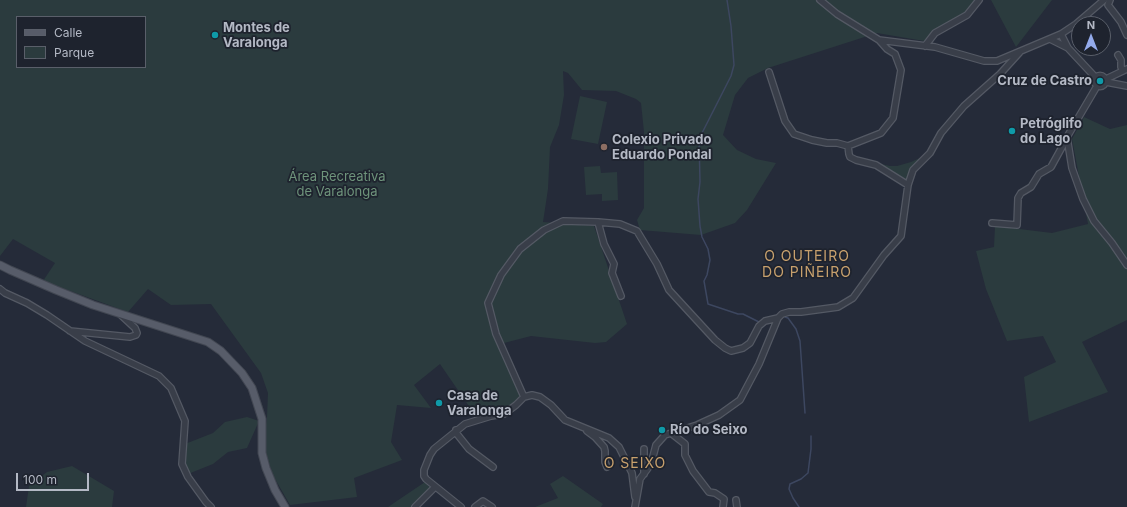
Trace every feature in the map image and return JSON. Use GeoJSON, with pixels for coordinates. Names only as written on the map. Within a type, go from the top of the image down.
{"type":"FeatureCollection","features":[{"type":"Feature","properties":{"kind":"main road"},"geometry":{"type":"LineString","coordinates":[[0,265],[56,290],[208,342],[221,351],[242,374],[252,388],[262,419],[262,453],[266,468],[275,490],[285,507]]}},
{"type":"Feature","properties":{"kind":"street"},"geometry":{"type":"LineString","coordinates":[[769,72],[785,121],[794,134],[812,140],[837,142],[848,146],[881,133],[893,118],[901,70],[895,54],[887,49],[879,40],[838,14],[820,0]]}},
{"type":"Feature","properties":{"kind":"street"},"geometry":{"type":"LineString","coordinates":[[925,46],[934,33],[967,15],[980,0]]}},
{"type":"Feature","properties":{"kind":"street"},"geometry":{"type":"LineString","coordinates":[[879,40],[935,47],[984,61],[998,61],[1061,34],[1076,24],[1104,0]]}},
{"type":"Feature","properties":{"kind":"street"},"geometry":{"type":"LineString","coordinates":[[1110,0],[1108,5],[1121,22],[1127,35]]}},
{"type":"Feature","properties":{"kind":"street"},"geometry":{"type":"LineString","coordinates":[[992,223],[1017,225],[1018,198],[1021,193],[1031,187],[1039,174],[1051,167],[1097,86],[1095,83],[1096,78],[1068,48],[1061,34]]}},
{"type":"Feature","properties":{"kind":"street"},"geometry":{"type":"LineString","coordinates":[[1050,39],[1068,48]]}},
{"type":"Feature","properties":{"kind":"street"},"geometry":{"type":"LineString","coordinates":[[635,504],[640,479],[651,464],[656,445],[665,435],[697,425],[719,415],[740,400],[759,364],[778,318],[782,314],[838,307],[853,298],[884,255],[901,236],[908,185],[913,170],[930,153],[941,133],[964,106],[1000,74],[1020,52]]}},
{"type":"Feature","properties":{"kind":"street"},"geometry":{"type":"LineString","coordinates":[[1097,86],[1102,86],[1106,81],[1125,70],[1121,67],[1121,60],[1118,55]]}},
{"type":"Feature","properties":{"kind":"street"},"geometry":{"type":"LineString","coordinates":[[1096,78],[1098,76],[1102,76],[1106,81],[1127,86]]}},
{"type":"Feature","properties":{"kind":"street"},"geometry":{"type":"LineString","coordinates":[[1067,137],[1072,168],[1083,199],[1094,222],[1112,243],[1127,265]]}},
{"type":"Feature","properties":{"kind":"street"},"geometry":{"type":"LineString","coordinates":[[848,146],[849,154],[854,159],[876,164],[908,185]]}},
{"type":"Feature","properties":{"kind":"street"},"geometry":{"type":"LineString","coordinates":[[524,397],[496,334],[488,303],[501,275],[520,249],[544,230],[564,221],[620,224],[637,231],[657,264],[669,290],[716,340],[731,351],[743,348],[750,343],[759,326],[765,321],[778,318]]}},
{"type":"Feature","properties":{"kind":"street"},"geometry":{"type":"LineString","coordinates":[[598,222],[604,244],[614,264],[612,273],[621,296]]}},
{"type":"Feature","properties":{"kind":"street"},"geometry":{"type":"LineString","coordinates":[[0,288],[5,293],[27,303],[47,315],[84,341],[159,376],[171,388],[185,421],[182,464],[188,477],[211,507]]}},
{"type":"Feature","properties":{"kind":"street"},"geometry":{"type":"LineString","coordinates":[[70,331],[130,337],[136,335],[137,333],[135,328],[120,313]]}},
{"type":"Feature","properties":{"kind":"street"},"geometry":{"type":"LineString","coordinates":[[461,507],[428,482],[424,476],[424,470],[428,459],[434,449],[465,424],[491,416],[504,414],[524,397],[532,395],[540,397],[552,405],[565,420],[609,438],[619,447],[632,473],[635,504]]}},
{"type":"Feature","properties":{"kind":"street"},"geometry":{"type":"LineString","coordinates":[[582,427],[595,437],[604,447],[606,451],[605,462],[607,467]]}},
{"type":"Feature","properties":{"kind":"street"},"geometry":{"type":"LineString","coordinates":[[456,430],[457,434],[469,449],[493,467]]}},
{"type":"Feature","properties":{"kind":"street"},"geometry":{"type":"LineString","coordinates":[[671,433],[684,444],[685,455],[693,471],[709,492],[715,493],[724,499],[723,507]]}},
{"type":"Feature","properties":{"kind":"street"},"geometry":{"type":"LineString","coordinates":[[644,449],[644,474]]}},
{"type":"Feature","properties":{"kind":"street"},"geometry":{"type":"LineString","coordinates":[[415,507],[435,487]]}},
{"type":"Feature","properties":{"kind":"street"},"geometry":{"type":"LineString","coordinates":[[736,500],[737,507]]}},
{"type":"Feature","properties":{"kind":"street"},"geometry":{"type":"LineString","coordinates":[[475,507],[483,501],[492,507]]}},
{"type":"Feature","properties":{"kind":"green space","name":"Área Recreativa de Varalonga"},"geometry":{"type":"Polygon","coordinates":[[[0,0],[977,0],[967,13],[924,41],[877,33],[768,68],[748,78],[735,95],[723,135],[737,150],[756,159],[776,163],[747,210],[735,223],[701,235],[640,230],[637,220],[644,208],[644,132],[641,103],[636,99],[616,91],[582,90],[568,73],[563,71],[564,95],[559,125],[550,147],[548,189],[543,222],[594,226],[627,324],[606,342],[595,343],[531,336],[504,343],[520,397],[503,411],[475,415],[440,364],[414,385],[431,408],[397,405],[391,442],[402,460],[354,478],[357,497],[290,505],[274,477],[263,447],[267,417],[268,393],[261,373],[211,304],[171,305],[148,289],[128,312],[43,281],[55,263],[13,239],[0,256],[0,0]]]}},
{"type":"Feature","properties":{"kind":"green space"},"geometry":{"type":"Polygon","coordinates":[[[991,0],[1052,0],[1016,47],[991,0]]]}},
{"type":"Feature","properties":{"kind":"green space"},"geometry":{"type":"Polygon","coordinates":[[[580,96],[607,102],[598,144],[571,139],[580,96]]]}},
{"type":"Feature","properties":{"kind":"green space"},"geometry":{"type":"Polygon","coordinates":[[[1084,117],[1110,129],[1127,125],[1127,320],[1082,342],[1108,392],[1029,422],[1024,377],[1056,362],[1043,336],[1007,341],[986,289],[976,251],[994,247],[995,226],[1052,233],[1088,224],[1072,139],[1084,117]]]}},
{"type":"Feature","properties":{"kind":"green space"},"geometry":{"type":"Polygon","coordinates":[[[922,157],[912,168],[908,180],[905,181],[881,164],[897,166],[922,157]]]}},
{"type":"Feature","properties":{"kind":"green space"},"geometry":{"type":"Polygon","coordinates":[[[600,166],[601,173],[617,172],[618,200],[602,201],[602,194],[586,195],[584,167],[600,166]]]}},
{"type":"Feature","properties":{"kind":"green space"},"geometry":{"type":"Polygon","coordinates":[[[247,417],[259,421],[247,448],[228,452],[213,464],[188,474],[185,461],[185,444],[213,433],[225,422],[247,417]]]}},
{"type":"Feature","properties":{"kind":"green space"},"geometry":{"type":"Polygon","coordinates":[[[72,466],[114,491],[112,507],[26,507],[29,486],[47,472],[72,466]]]}},
{"type":"Feature","properties":{"kind":"green space"},"geometry":{"type":"Polygon","coordinates":[[[563,476],[603,504],[601,507],[535,507],[558,498],[550,484],[563,476]]]}},
{"type":"Feature","properties":{"kind":"green space"},"geometry":{"type":"Polygon","coordinates":[[[425,482],[431,489],[412,507],[388,507],[425,482]]]}},
{"type":"Feature","properties":{"kind":"waterway"},"geometry":{"type":"LineString","coordinates":[[727,0],[734,65],[731,76],[699,139],[700,182],[698,199],[700,226],[710,260],[707,275],[704,281],[708,304],[738,314],[743,314],[759,322],[762,321]]}},
{"type":"Feature","properties":{"kind":"waterway"},"geometry":{"type":"LineString","coordinates":[[785,317],[788,318],[796,329],[800,341],[805,413]]}},
{"type":"Feature","properties":{"kind":"waterway"},"geometry":{"type":"LineString","coordinates":[[799,507],[789,489],[790,484],[801,479],[808,473],[811,436]]}},
{"type":"Feature","properties":{"kind":"place","name":"Montes de Varalonga"},"geometry":{"type":"Point","coordinates":[215,35]}},
{"type":"Feature","properties":{"kind":"place","name":"Cruz de Castro"},"geometry":{"type":"Point","coordinates":[1100,81]}},
{"type":"Feature","properties":{"kind":"place","name":"Petróglifo do Lago"},"geometry":{"type":"Point","coordinates":[1012,131]}},
{"type":"Feature","properties":{"kind":"place","name":"Colexio Privado Eduardo Pondal"},"geometry":{"type":"Point","coordinates":[604,147]}},
{"type":"Feature","properties":{"kind":"place","name":"Casa de Varalonga"},"geometry":{"type":"Point","coordinates":[439,403]}},
{"type":"Feature","properties":{"kind":"place","name":"Río do Seixo"},"geometry":{"type":"Point","coordinates":[662,430]}},
{"type":"Feature","properties":{"kind":"district","name":"O OUTEIRO DO PIÑEIRO"},"geometry":{"type":"Point","coordinates":[807,266]}},
{"type":"Feature","properties":{"kind":"district","name":"O SEIXO"},"geometry":{"type":"Point","coordinates":[635,464]}}]}
